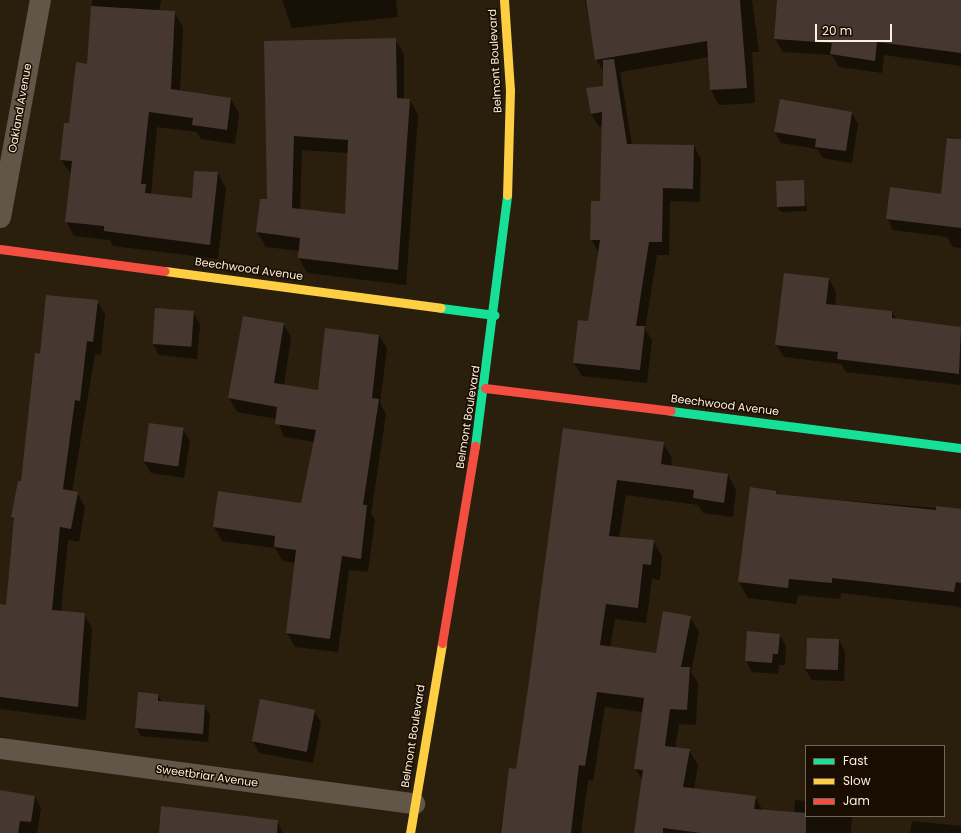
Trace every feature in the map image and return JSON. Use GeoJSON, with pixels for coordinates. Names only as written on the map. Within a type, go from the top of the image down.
{"type":"FeatureCollection","features":[{"type":"Feature","properties":{"kind":"street","name":"Oakland Avenue"},"geometry":{"type":"LineString","coordinates":[[0,217],[40,0]]}},
{"type":"Feature","properties":{"kind":"street","name":"Belmont Boulevard"},"geometry":{"type":"LineString","coordinates":[[410,833],[485,388],[495,315],[508,168],[510,90],[504,0]]}},
{"type":"Feature","properties":{"kind":"street","name":"Beechwood Avenue"},"geometry":{"type":"LineString","coordinates":[[0,249],[495,315]]}},
{"type":"Feature","properties":{"kind":"street","name":"Beechwood Avenue"},"geometry":{"type":"LineString","coordinates":[[485,388],[961,448]]}},
{"type":"Feature","properties":{"kind":"street","name":"Sweetbriar Avenue"},"geometry":{"type":"LineString","coordinates":[[0,748],[414,803]]}},
{"type":"Feature","properties":{"kind":"building"},"geometry":{"type":"Polygon","coordinates":[[[586,0],[740,0],[747,88],[710,90],[707,41],[595,60],[586,0]]]}},
{"type":"Feature","properties":{"kind":"building"},"geometry":{"type":"Polygon","coordinates":[[[777,0],[961,0],[961,53],[877,42],[875,61],[830,54],[832,43],[774,39],[777,0]]]}},
{"type":"Feature","properties":{"kind":"building"},"geometry":{"type":"Polygon","coordinates":[[[91,6],[175,11],[171,89],[231,98],[227,130],[192,125],[193,118],[149,112],[141,184],[146,184],[145,193],[192,198],[194,171],[218,172],[210,245],[104,231],[104,226],[65,222],[72,161],[60,160],[64,123],[69,123],[76,62],[87,64],[91,6]]]}},
{"type":"Feature","properties":{"kind":"building"},"geometry":{"type":"Polygon","coordinates":[[[396,38],[397,98],[410,99],[398,270],[298,258],[300,238],[256,232],[260,199],[267,199],[264,41],[396,38]],[[294,136],[292,208],[345,214],[348,140],[294,136]]]}},
{"type":"Feature","properties":{"kind":"building"},"geometry":{"type":"Polygon","coordinates":[[[614,59],[627,144],[694,145],[693,189],[663,188],[662,242],[649,242],[636,326],[645,326],[640,370],[573,363],[578,320],[588,321],[600,240],[590,240],[591,201],[600,201],[602,112],[591,114],[586,88],[603,86],[603,60],[614,59]]]}},
{"type":"Feature","properties":{"kind":"building"},"geometry":{"type":"Polygon","coordinates":[[[780,99],[852,112],[846,151],[815,147],[816,139],[774,132],[780,99]]]}},
{"type":"Feature","properties":{"kind":"building"},"geometry":{"type":"Polygon","coordinates":[[[947,138],[961,139],[961,228],[886,219],[890,187],[941,194],[947,138]]]}},
{"type":"Feature","properties":{"kind":"building"},"geometry":{"type":"Polygon","coordinates":[[[804,180],[805,206],[777,207],[776,181],[804,180]]]}},
{"type":"Feature","properties":{"kind":"building"},"geometry":{"type":"Polygon","coordinates":[[[784,273],[829,278],[826,304],[892,311],[892,318],[961,327],[959,374],[837,359],[838,352],[775,345],[784,273]]]}},
{"type":"Feature","properties":{"kind":"building"},"geometry":{"type":"Polygon","coordinates":[[[46,295],[98,300],[93,342],[87,341],[80,401],[75,400],[63,489],[78,492],[71,529],[60,527],[52,610],[85,613],[78,707],[0,697],[0,604],[6,605],[14,518],[11,517],[18,481],[21,481],[35,353],[40,354],[46,295]]]}},
{"type":"Feature","properties":{"kind":"building"},"geometry":{"type":"Polygon","coordinates":[[[155,308],[194,311],[191,347],[152,344],[155,308]]]}},
{"type":"Feature","properties":{"kind":"building"},"geometry":{"type":"Polygon","coordinates":[[[243,316],[284,323],[274,383],[318,390],[325,328],[379,335],[372,398],[379,399],[363,505],[367,505],[361,559],[342,556],[330,639],[286,633],[296,550],[274,547],[275,536],[213,527],[218,491],[301,503],[316,430],[275,424],[277,407],[228,398],[243,316]]]}},
{"type":"Feature","properties":{"kind":"building"},"geometry":{"type":"Polygon","coordinates":[[[149,423],[184,428],[178,466],[144,462],[149,423]]]}},
{"type":"Feature","properties":{"kind":"building"},"geometry":{"type":"Polygon","coordinates":[[[563,428],[664,442],[661,464],[728,474],[724,503],[693,498],[694,490],[617,480],[609,536],[654,540],[651,565],[643,564],[638,608],[606,604],[600,645],[656,653],[663,611],[691,616],[681,667],[690,667],[687,710],[670,709],[665,746],[690,749],[683,787],[756,796],[754,809],[805,813],[806,833],[701,833],[663,828],[663,833],[634,833],[643,770],[634,769],[644,698],[597,692],[585,766],[579,765],[571,833],[501,833],[509,768],[516,769],[563,428]]]}},
{"type":"Feature","properties":{"kind":"building"},"geometry":{"type":"Polygon","coordinates":[[[750,487],[776,491],[776,494],[936,510],[936,506],[961,509],[961,583],[956,582],[954,592],[832,578],[832,583],[789,579],[788,588],[738,582],[750,487]]]}},
{"type":"Feature","properties":{"kind":"building"},"geometry":{"type":"Polygon","coordinates":[[[747,631],[780,634],[778,654],[773,654],[772,663],[745,661],[747,631]]]}},
{"type":"Feature","properties":{"kind":"building"},"geometry":{"type":"Polygon","coordinates":[[[807,638],[839,639],[838,670],[806,669],[807,638]]]}},
{"type":"Feature","properties":{"kind":"building"},"geometry":{"type":"Polygon","coordinates":[[[138,692],[158,694],[158,701],[205,705],[203,734],[135,728],[138,692]]]}},
{"type":"Feature","properties":{"kind":"building"},"geometry":{"type":"Polygon","coordinates":[[[260,699],[315,710],[307,752],[252,741],[260,699]]]}},
{"type":"Feature","properties":{"kind":"building"},"geometry":{"type":"Polygon","coordinates":[[[0,790],[35,796],[31,822],[20,821],[18,833],[0,833],[0,790]]]}},
{"type":"Feature","properties":{"kind":"building"},"geometry":{"type":"Polygon","coordinates":[[[161,806],[278,820],[277,833],[159,833],[161,806]]]}},
{"type":"Feature","properties":{"kind":"traffic: fast"},"geometry":{"type":"LineString","coordinates":[[475,446],[507,195]]}},
{"type":"Feature","properties":{"kind":"traffic: fast"},"geometry":{"type":"LineString","coordinates":[[441,308],[495,315]]}},
{"type":"Feature","properties":{"kind":"traffic: fast"},"geometry":{"type":"LineString","coordinates":[[671,411],[961,448]]}},
{"type":"Feature","properties":{"kind":"traffic: slow"},"geometry":{"type":"LineString","coordinates":[[504,0],[510,90],[507,195]]}},
{"type":"Feature","properties":{"kind":"traffic: slow"},"geometry":{"type":"LineString","coordinates":[[165,271],[441,308]]}},
{"type":"Feature","properties":{"kind":"traffic: slow"},"geometry":{"type":"LineString","coordinates":[[410,833],[442,643]]}},
{"type":"Feature","properties":{"kind":"traffic: jam"},"geometry":{"type":"LineString","coordinates":[[0,249],[165,271]]}},
{"type":"Feature","properties":{"kind":"traffic: jam"},"geometry":{"type":"LineString","coordinates":[[485,388],[671,411]]}},
{"type":"Feature","properties":{"kind":"traffic: jam"},"geometry":{"type":"LineString","coordinates":[[442,643],[475,446]]}}]}
